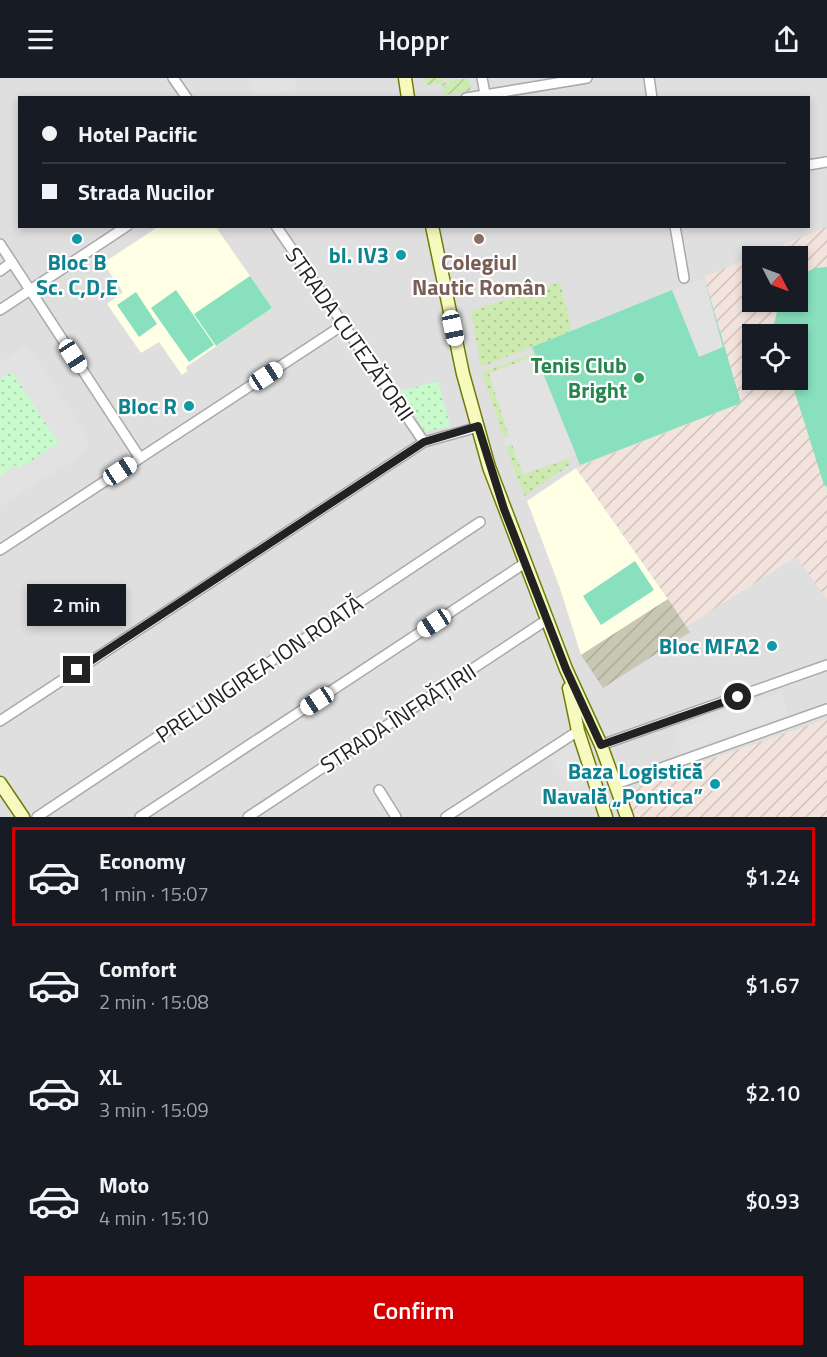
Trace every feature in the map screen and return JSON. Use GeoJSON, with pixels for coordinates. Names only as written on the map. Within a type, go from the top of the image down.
{"type":"FeatureCollection","features":[{"type":"Feature","properties":{"kind":"main road"},"geometry":{"type":"LineString","coordinates":[[405,78],[408,96]]}},
{"type":"Feature","properties":{"kind":"main road"},"geometry":{"type":"LineString","coordinates":[[432,228],[463,374],[493,477],[566,669],[601,745],[627,817]]}},
{"type":"Feature","properties":{"kind":"main road"},"geometry":{"type":"LineString","coordinates":[[566,669],[578,732],[606,817]]}},
{"type":"Feature","properties":{"kind":"main road"},"geometry":{"type":"LineString","coordinates":[[0,783],[19,816]]}},
{"type":"Feature","properties":{"kind":"street"},"geometry":{"type":"LineString","coordinates":[[173,78],[186,96]]}},
{"type":"Feature","properties":{"kind":"street"},"geometry":{"type":"LineString","coordinates":[[482,78],[485,94]]}},
{"type":"Feature","properties":{"kind":"street"},"geometry":{"type":"LineString","coordinates":[[476,96],[587,78]]}},
{"type":"Feature","properties":{"kind":"street"},"geometry":{"type":"LineString","coordinates":[[649,78],[652,96]]}},
{"type":"Feature","properties":{"kind":"street"},"geometry":{"type":"LineString","coordinates":[[810,165],[827,162]]}},
{"type":"Feature","properties":{"kind":"street"},"geometry":{"type":"LineString","coordinates":[[0,310],[124,228]]}},
{"type":"Feature","properties":{"kind":"street","name":"STRADA CUTEZĂTORII"},"geometry":{"type":"LineString","coordinates":[[277,228],[424,442]]}},
{"type":"Feature","properties":{"kind":"street"},"geometry":{"type":"LineString","coordinates":[[675,228],[684,278]]}},
{"type":"Feature","properties":{"kind":"street"},"geometry":{"type":"LineString","coordinates":[[0,243],[140,458]]}},
{"type":"Feature","properties":{"kind":"street"},"geometry":{"type":"LineString","coordinates":[[0,271],[12,262]]}},
{"type":"Feature","properties":{"kind":"street"},"geometry":{"type":"LineString","coordinates":[[0,550],[344,324]]}},
{"type":"Feature","properties":{"kind":"street"},"geometry":{"type":"LineString","coordinates":[[0,721],[424,442],[478,426]]}},
{"type":"Feature","properties":{"kind":"street","name":"PRELUNGIREA ION ROATĂ"},"geometry":{"type":"LineString","coordinates":[[37,817],[480,522]]}},
{"type":"Feature","properties":{"kind":"street"},"geometry":{"type":"LineString","coordinates":[[140,817],[525,563]]}},
{"type":"Feature","properties":{"kind":"street","name":"STRADA ÎNFRĂȚIRII"},"geometry":{"type":"LineString","coordinates":[[248,817],[548,619]]}},
{"type":"Feature","properties":{"kind":"street"},"geometry":{"type":"LineString","coordinates":[[601,745],[827,665]]}},
{"type":"Feature","properties":{"kind":"street"},"geometry":{"type":"LineString","coordinates":[[616,784],[827,709]]}},
{"type":"Feature","properties":{"kind":"street"},"geometry":{"type":"LineString","coordinates":[[446,817],[578,732]]}},
{"type":"Feature","properties":{"kind":"street"},"geometry":{"type":"LineString","coordinates":[[379,790],[396,817]]}},
{"type":"Feature","properties":{"kind":"shaded area"},"geometry":{"type":"Polygon","coordinates":[[[0,78],[827,78],[827,817],[0,817],[0,78]]]}},
{"type":"Feature","properties":{"kind":"shaded area"},"geometry":{"type":"Polygon","coordinates":[[[247,78],[294,78],[297,89],[268,96],[256,96],[247,78]]]}},
{"type":"Feature","properties":{"kind":"shaded area"},"geometry":{"type":"Polygon","coordinates":[[[827,227],[827,599],[796,557],[687,626],[576,468],[741,403],[704,277],[742,261],[742,312],[808,312],[808,246],[780,246],[827,227]]]}},
{"type":"Feature","properties":{"kind":"shaded area"},"geometry":{"type":"Polygon","coordinates":[[[156,228],[217,228],[272,308],[186,367],[187,371],[182,375],[159,342],[141,353],[107,304],[123,292],[103,263],[156,228]]]}},
{"type":"Feature","properties":{"kind":"shaded area"},"geometry":{"type":"Polygon","coordinates":[[[704,277],[723,347],[699,357],[672,290],[704,277]]]}},
{"type":"Feature","properties":{"kind":"shaded area"},"geometry":{"type":"Polygon","coordinates":[[[27,345],[88,438],[88,445],[84,453],[0,507],[0,476],[16,465],[20,469],[59,443],[12,372],[0,379],[0,363],[27,345]]]}},
{"type":"Feature","properties":{"kind":"shaded area"},"geometry":{"type":"Polygon","coordinates":[[[536,356],[576,455],[523,475],[512,444],[506,446],[504,438],[509,436],[489,373],[536,356]]]}},
{"type":"Feature","properties":{"kind":"shaded area"},"geometry":{"type":"Polygon","coordinates":[[[576,468],[668,599],[581,655],[560,588],[527,501],[576,468]]]}},
{"type":"Feature","properties":{"kind":"shaded area"},"geometry":{"type":"Polygon","coordinates":[[[668,599],[690,632],[603,688],[581,655],[668,599]]]}},
{"type":"Feature","properties":{"kind":"shaded area"},"geometry":{"type":"Polygon","coordinates":[[[781,692],[789,715],[681,753],[674,731],[781,692]]]}},
{"type":"Feature","properties":{"kind":"shaded area"},"geometry":{"type":"Polygon","coordinates":[[[827,719],[827,817],[634,817],[631,806],[633,793],[642,783],[827,719]]]}},
{"type":"Feature","properties":{"kind":"shaded area"},"geometry":{"type":"Polygon","coordinates":[[[573,741],[587,780],[573,790],[550,758],[573,741]]]}},
{"type":"Feature","properties":{"kind":"green space"},"geometry":{"type":"Polygon","coordinates":[[[425,78],[443,78],[444,83],[450,82],[450,79],[469,79],[471,91],[444,95],[442,83],[426,85],[425,78]]]}},
{"type":"Feature","properties":{"kind":"green space"},"geometry":{"type":"Polygon","coordinates":[[[827,267],[827,487],[824,485],[794,390],[808,390],[808,324],[774,324],[777,312],[808,312],[808,271],[827,267]]]}},
{"type":"Feature","properties":{"kind":"green space"},"geometry":{"type":"Polygon","coordinates":[[[250,276],[272,308],[216,346],[194,314],[250,276]]]}},
{"type":"Feature","properties":{"kind":"green space","name":"Tenis Club Bright"},"geometry":{"type":"Polygon","coordinates":[[[704,277],[741,403],[580,465],[532,347],[704,277]]]}},
{"type":"Feature","properties":{"kind":"green space"},"geometry":{"type":"Polygon","coordinates":[[[560,282],[572,331],[481,367],[471,311],[560,282]]]}},
{"type":"Feature","properties":{"kind":"green space"},"geometry":{"type":"Polygon","coordinates":[[[176,290],[214,345],[189,362],[151,308],[176,290]]]}},
{"type":"Feature","properties":{"kind":"green space"},"geometry":{"type":"Polygon","coordinates":[[[136,292],[157,324],[139,337],[117,305],[136,292]]]}},
{"type":"Feature","properties":{"kind":"green space"},"geometry":{"type":"Polygon","coordinates":[[[535,353],[536,356],[489,373],[509,436],[504,438],[482,372],[535,353]]]}},
{"type":"Feature","properties":{"kind":"green space"},"geometry":{"type":"Polygon","coordinates":[[[12,371],[59,443],[19,469],[16,465],[0,476],[0,379],[12,371]]]}},
{"type":"Feature","properties":{"kind":"green space"},"geometry":{"type":"Polygon","coordinates":[[[438,381],[450,426],[425,432],[401,391],[438,381]]]}},
{"type":"Feature","properties":{"kind":"green space"},"geometry":{"type":"Polygon","coordinates":[[[512,444],[523,475],[568,458],[570,465],[524,496],[506,446],[512,444]]]}},
{"type":"Feature","properties":{"kind":"green space"},"geometry":{"type":"Polygon","coordinates":[[[635,561],[654,590],[601,625],[583,596],[635,561]]]}},
{"type":"Feature","properties":{"kind":"place","name":"Bloc B Sc. C,D,E"},"geometry":{"type":"Point","coordinates":[77,239]}},
{"type":"Feature","properties":{"kind":"place","name":"Colegiul Nautic Român"},"geometry":{"type":"Point","coordinates":[479,239]}},
{"type":"Feature","properties":{"kind":"place","name":"bl. IV3"},"geometry":{"type":"Point","coordinates":[401,255]}},
{"type":"Feature","properties":{"kind":"place","name":"Tenis Club Bright"},"geometry":{"type":"Point","coordinates":[639,378]}},
{"type":"Feature","properties":{"kind":"place","name":"Bloc R"},"geometry":{"type":"Point","coordinates":[189,406]}},
{"type":"Feature","properties":{"kind":"place","name":"Bloc MFA2"},"geometry":{"type":"Point","coordinates":[772,646]}},
{"type":"Feature","properties":{"kind":"place","name":"Baza Logistică Navală „Pontica”"},"geometry":{"type":"Point","coordinates":[715,784]}},
{"type":"Feature","properties":{"kind":"route"},"geometry":{"type":"LineString","coordinates":[[77,670],[424,442],[478,426],[504,509],[566,669],[601,745],[738,697]]}}]}
